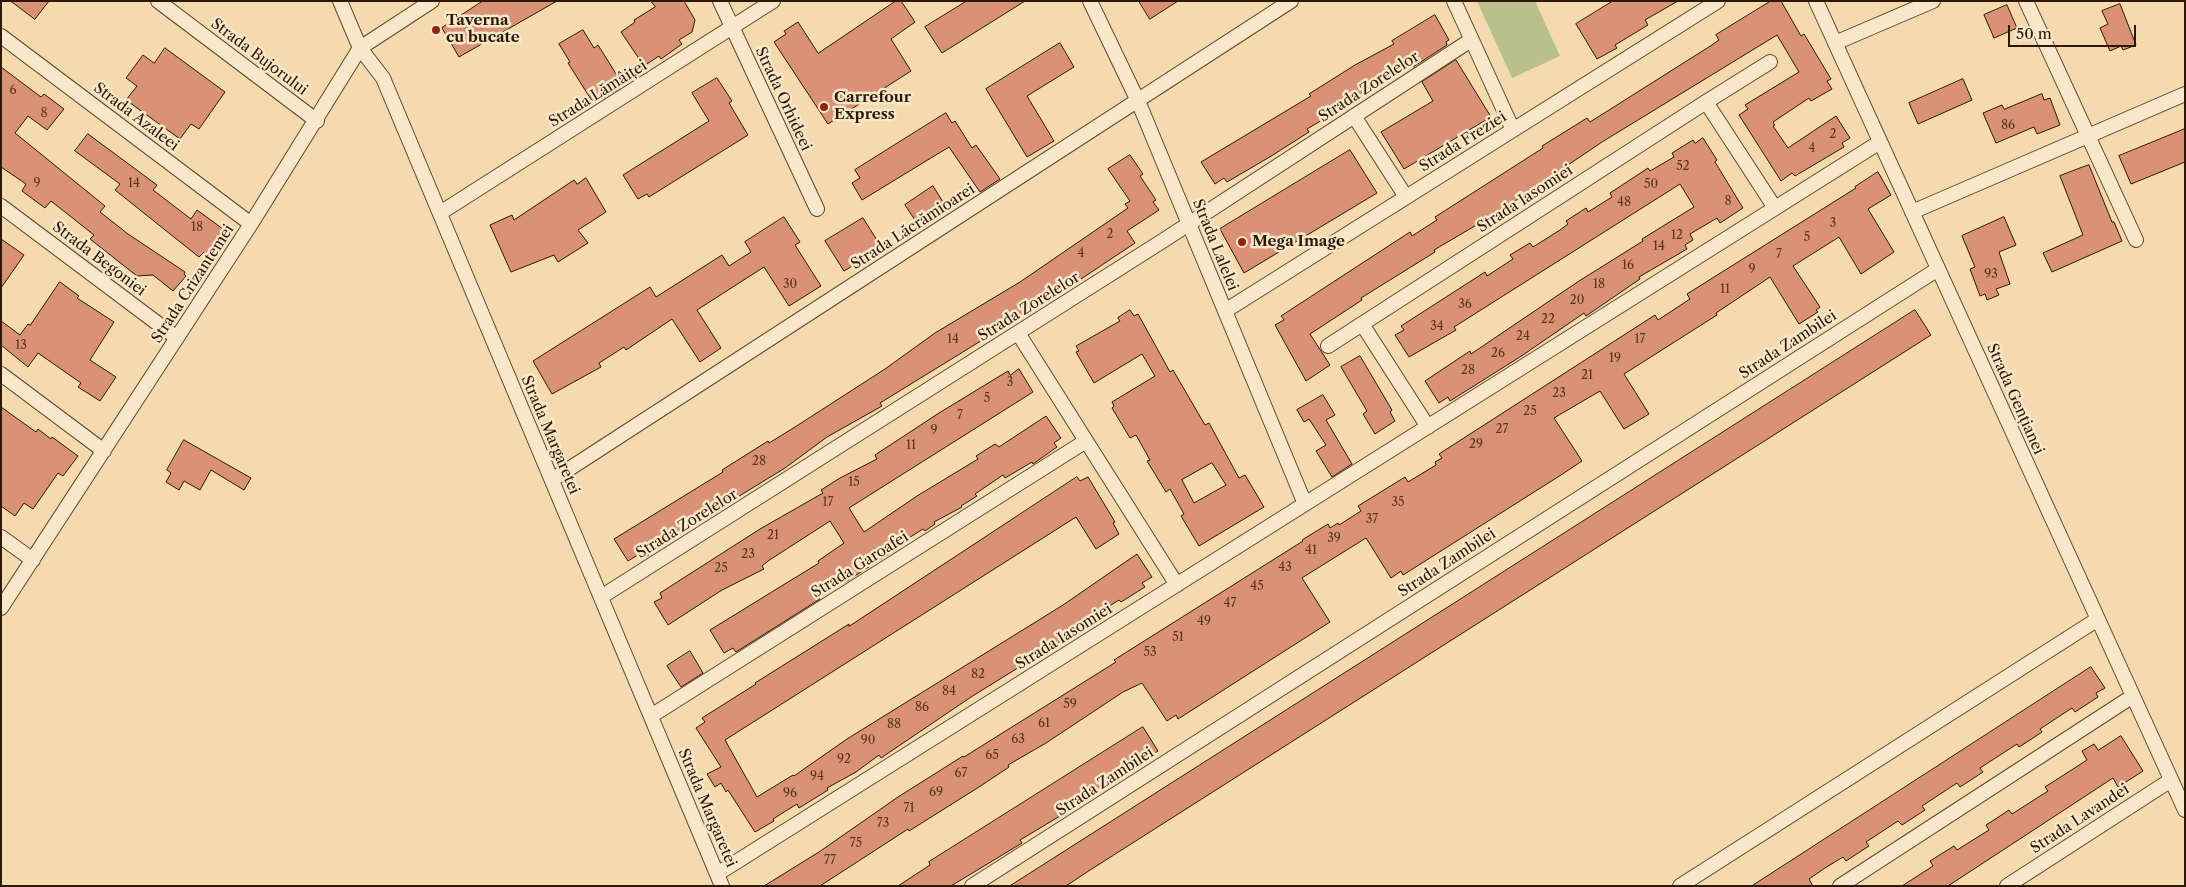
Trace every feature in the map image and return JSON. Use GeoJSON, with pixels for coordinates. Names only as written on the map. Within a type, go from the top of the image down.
{"type":"FeatureCollection","features":[{"type":"Feature","properties":{"kind":"street","name":"Strada Bujorului"},"geometry":{"type":"LineString","coordinates":[[158,1],[317,121]]}},
{"type":"Feature","properties":{"kind":"street","name":"Strada Margaretei"},"geometry":{"type":"LineString","coordinates":[[340,1],[360,48],[383,78],[720,880]]}},
{"type":"Feature","properties":{"kind":"street","name":"Strada Crizantemei"},"geometry":{"type":"LineString","coordinates":[[1,608],[251,224],[317,121],[360,48],[432,1]]}},
{"type":"Feature","properties":{"kind":"street","name":"Strada Orhideei"},"geometry":{"type":"LineString","coordinates":[[720,1],[817,210]]}},
{"type":"Feature","properties":{"kind":"street","name":"Strada Lămâiței"},"geometry":{"type":"LineString","coordinates":[[440,214],[773,1]]}},
{"type":"Feature","properties":{"kind":"street","name":"Strada Lalelei"},"geometry":{"type":"LineString","coordinates":[[1090,1],[1138,101],[1305,504]]}},
{"type":"Feature","properties":{"kind":"street","name":"Strada Lăcrămioarei"},"geometry":{"type":"LineString","coordinates":[[552,480],[1291,1]]}},
{"type":"Feature","properties":{"kind":"street"},"geometry":{"type":"LineString","coordinates":[[1454,1],[1513,130]]}},
{"type":"Feature","properties":{"kind":"street","name":"Strada Freziei"},"geometry":{"type":"LineString","coordinates":[[1225,311],[1718,1]]}},
{"type":"Feature","properties":{"kind":"street","name":"Strada Gențianei"},"geometry":{"type":"LineString","coordinates":[[1816,1],[2185,810]]}},
{"type":"Feature","properties":{"kind":"street"},"geometry":{"type":"LineString","coordinates":[[1835,43],[1933,1]]}},
{"type":"Feature","properties":{"kind":"street"},"geometry":{"type":"LineString","coordinates":[[2026,1],[2136,240]]}},
{"type":"Feature","properties":{"kind":"street","name":"Strada Azaleei"},"geometry":{"type":"LineString","coordinates":[[1,36],[251,224]]}},
{"type":"Feature","properties":{"kind":"street","name":"Strada Zorelelor"},"geometry":{"type":"LineString","coordinates":[[601,597],[1189,224],[1471,40]]}},
{"type":"Feature","properties":{"kind":"street","name":"Strada Iasomiei"},"geometry":{"type":"LineString","coordinates":[[1328,346],[1770,62]]}},
{"type":"Feature","properties":{"kind":"street"},"geometry":{"type":"LineString","coordinates":[[1912,212],[2185,94]]}},
{"type":"Feature","properties":{"kind":"street"},"geometry":{"type":"LineString","coordinates":[[1706,102],[1775,208]]}},
{"type":"Feature","properties":{"kind":"street"},"geometry":{"type":"LineString","coordinates":[[1354,116],[1406,197]]}},
{"type":"Feature","properties":{"kind":"street","name":"Strada Iasomiei"},"geometry":{"type":"LineString","coordinates":[[720,880],[1177,584],[1880,142]]}},
{"type":"Feature","properties":{"kind":"street","name":"Strada Begoniei"},"geometry":{"type":"LineString","coordinates":[[1,206],[177,338]]}},
{"type":"Feature","properties":{"kind":"street","name":"Strada Zambilei"},"geometry":{"type":"LineString","coordinates":[[972,886],[1938,268]]}},
{"type":"Feature","properties":{"kind":"street"},"geometry":{"type":"LineString","coordinates":[[1362,324],[1428,426]]}},
{"type":"Feature","properties":{"kind":"street"},"geometry":{"type":"LineString","coordinates":[[1018,333],[1177,584]]}},
{"type":"Feature","properties":{"kind":"street"},"geometry":{"type":"LineString","coordinates":[[1,374],[104,451]]}},
{"type":"Feature","properties":{"kind":"street","name":"Strada Garoafei"},"geometry":{"type":"LineString","coordinates":[[651,716],[1086,441]]}},
{"type":"Feature","properties":{"kind":"street"},"geometry":{"type":"LineString","coordinates":[[1,537],[33,560]]}},
{"type":"Feature","properties":{"kind":"street"},"geometry":{"type":"LineString","coordinates":[[1680,886],[2098,619]]}},
{"type":"Feature","properties":{"kind":"street"},"geometry":{"type":"LineString","coordinates":[[1840,886],[2133,696]]}},
{"type":"Feature","properties":{"kind":"street","name":"Strada Lavandei"},"geometry":{"type":"LineString","coordinates":[[2007,886],[2171,780]]}},
{"type":"Feature","properties":{"kind":"green space"},"geometry":{"type":"Polygon","coordinates":[[[1477,1],[1535,1],[1560,56],[1512,78],[1477,1]]]}},
{"type":"Feature","properties":{"kind":"building"},"geometry":{"type":"Polygon","coordinates":[[[11,1],[49,1],[35,19],[11,1]]]}},
{"type":"Feature","properties":{"kind":"building"},"geometry":{"type":"Polygon","coordinates":[[[483,1],[557,1],[459,57],[442,28],[483,1]]]}},
{"type":"Feature","properties":{"kind":"building"},"geometry":{"type":"Polygon","coordinates":[[[651,1],[684,1],[695,20],[692,32],[679,40],[682,44],[661,59],[659,56],[644,66],[621,32],[635,22],[634,20],[655,7],[651,1]]]}},
{"type":"Feature","properties":{"kind":"building"},"geometry":{"type":"Polygon","coordinates":[[[896,1],[901,1],[915,22],[891,39],[911,71],[828,124],[774,42],[786,34],[784,31],[798,22],[818,53],[896,1]]]}},
{"type":"Feature","properties":{"kind":"building"},"geometry":{"type":"Polygon","coordinates":[[[967,1],[1025,1],[942,53],[925,27],[967,1]]]}},
{"type":"Feature","properties":{"kind":"building"},"geometry":{"type":"Polygon","coordinates":[[[1139,1],[1178,1],[1150,19],[1139,1]]]}},
{"type":"Feature","properties":{"kind":"building"},"geometry":{"type":"Polygon","coordinates":[[[1613,1],[1678,1],[1645,20],[1648,25],[1615,45],[1617,48],[1597,59],[1576,24],[1613,1]]]}},
{"type":"Feature","properties":{"kind":"building"},"geometry":{"type":"Polygon","coordinates":[[[1771,1],[1781,1],[1801,36],[1804,34],[1831,79],[1827,81],[1832,89],[1811,101],[1809,98],[1773,122],[1775,125],[1773,126],[1788,148],[1836,116],[1850,138],[1842,143],[1844,147],[1795,176],[1792,173],[1781,181],[1739,115],[1748,109],[1745,105],[1799,72],[1777,35],[1602,142],[1497,213],[1434,250],[1435,252],[1361,298],[1362,300],[1310,334],[1330,365],[1306,381],[1275,325],[1284,320],[1281,316],[1410,232],[1412,236],[1437,220],[1435,217],[1543,148],[1542,146],[1587,118],[1590,122],[1712,45],[1719,40],[1716,35],[1771,1]]]}},
{"type":"Feature","properties":{"kind":"building"},"geometry":{"type":"Polygon","coordinates":[[[2120,4],[2136,45],[2123,50],[2121,46],[2110,51],[2100,28],[2108,24],[2102,11],[2120,4]]]}},
{"type":"Feature","properties":{"kind":"building"},"geometry":{"type":"Polygon","coordinates":[[[2007,5],[2017,28],[1994,38],[1984,15],[2007,5]]]}},
{"type":"Feature","properties":{"kind":"building"},"geometry":{"type":"Polygon","coordinates":[[[1435,15],[1449,40],[1446,42],[1447,45],[1413,67],[1412,65],[1389,78],[1390,80],[1307,129],[1309,132],[1273,155],[1227,182],[1224,178],[1215,184],[1201,162],[1311,96],[1309,94],[1355,65],[1394,44],[1392,41],[1435,15]]]}},
{"type":"Feature","properties":{"kind":"building"},"geometry":{"type":"Polygon","coordinates":[[[583,30],[594,48],[598,45],[618,77],[615,79],[620,88],[604,98],[602,95],[592,101],[568,63],[570,62],[559,44],[583,30]]]}},
{"type":"Feature","properties":{"kind":"building"},"geometry":{"type":"Polygon","coordinates":[[[1060,43],[1074,67],[1027,96],[1054,141],[1027,157],[986,89],[1060,43]]]}},
{"type":"Feature","properties":{"kind":"building"},"geometry":{"type":"Polygon","coordinates":[[[165,48],[225,92],[199,129],[191,124],[180,139],[126,100],[137,86],[126,78],[143,55],[154,63],[165,48]]]}},
{"type":"Feature","properties":{"kind":"building"},"geometry":{"type":"Polygon","coordinates":[[[1456,60],[1491,117],[1404,169],[1381,132],[1433,101],[1422,82],[1456,60]]]}},
{"type":"Feature","properties":{"kind":"building"},"geometry":{"type":"Polygon","coordinates":[[[1,67],[41,97],[44,94],[64,109],[47,130],[28,116],[15,133],[105,206],[100,212],[128,234],[185,272],[186,276],[173,291],[153,275],[137,276],[90,239],[94,235],[51,201],[45,208],[22,191],[26,184],[1,167],[1,67]]]}},
{"type":"Feature","properties":{"kind":"building"},"geometry":{"type":"Polygon","coordinates":[[[717,78],[732,101],[729,103],[748,135],[649,197],[647,194],[638,199],[623,175],[709,121],[692,93],[717,78]]]}},
{"type":"Feature","properties":{"kind":"building"},"geometry":{"type":"Polygon","coordinates":[[[1963,79],[1972,100],[1918,124],[1909,103],[1963,79]]]}},
{"type":"Feature","properties":{"kind":"building"},"geometry":{"type":"Polygon","coordinates":[[[2042,94],[2044,100],[2050,98],[2060,125],[2037,134],[2034,127],[1996,143],[1983,113],[2002,105],[2004,109],[2042,94]]]}},
{"type":"Feature","properties":{"kind":"building"},"geometry":{"type":"Polygon","coordinates":[[[946,113],[952,123],[955,121],[972,148],[976,145],[1000,179],[980,192],[949,147],[862,200],[852,183],[860,178],[855,170],[946,113]]]}},
{"type":"Feature","properties":{"kind":"building"},"geometry":{"type":"Polygon","coordinates":[[[2185,129],[2185,162],[2131,184],[2119,156],[2185,129]]]}},
{"type":"Feature","properties":{"kind":"building"},"geometry":{"type":"Polygon","coordinates":[[[88,134],[157,185],[153,190],[191,219],[197,210],[223,229],[206,254],[204,252],[199,257],[115,190],[120,184],[75,151],[88,134]]]}},
{"type":"Feature","properties":{"kind":"building"},"geometry":{"type":"Polygon","coordinates":[[[1703,138],[1743,208],[1720,223],[1717,218],[1690,234],[1693,240],[1685,245],[1687,249],[1639,277],[1640,279],[1586,316],[1584,313],[1523,355],[1450,401],[1448,397],[1439,403],[1425,381],[1470,351],[1471,354],[1579,281],[1643,241],[1642,239],[1694,207],[1680,184],[1454,327],[1456,330],[1409,357],[1395,335],[1404,330],[1401,326],[1485,272],[1487,276],[1513,259],[1510,255],[1530,243],[1533,247],[1560,230],[1568,224],[1566,221],[1586,208],[1588,212],[1612,197],[1610,193],[1648,168],[1650,171],[1674,157],[1672,153],[1693,140],[1695,143],[1703,138]]]}},
{"type":"Feature","properties":{"kind":"building"},"geometry":{"type":"Polygon","coordinates":[[[1350,150],[1377,193],[1244,273],[1220,229],[1350,150]]]}},
{"type":"Feature","properties":{"kind":"building"},"geometry":{"type":"Polygon","coordinates":[[[1130,155],[1143,174],[1140,176],[1156,200],[1153,202],[1159,210],[1127,231],[1135,243],[1072,285],[1070,282],[1010,323],[880,403],[882,406],[827,437],[785,468],[723,506],[724,508],[713,515],[712,513],[641,560],[638,555],[628,561],[614,539],[723,472],[722,470],[768,441],[769,443],[795,427],[885,369],[935,333],[1020,282],[1128,208],[1125,204],[1130,201],[1108,169],[1130,155]]]}},
{"type":"Feature","properties":{"kind":"building"},"geometry":{"type":"Polygon","coordinates":[[[2089,165],[2112,222],[2114,222],[2122,241],[2052,272],[2043,253],[2083,235],[2060,176],[2089,165]]]}},
{"type":"Feature","properties":{"kind":"building"},"geometry":{"type":"Polygon","coordinates":[[[1878,172],[1891,195],[1868,209],[1894,252],[1861,274],[1839,237],[1793,266],[1820,307],[1816,310],[1818,312],[1799,324],[1770,277],[1716,313],[1717,315],[1624,374],[1649,414],[1624,429],[1600,391],[1554,418],[1582,461],[1561,475],[1403,575],[1401,571],[1391,578],[1366,538],[1302,578],[1330,622],[1178,719],[1176,715],[1167,721],[1142,683],[1123,692],[1046,743],[1008,765],[1009,767],[979,787],[909,831],[908,829],[820,886],[764,886],[819,852],[898,797],[1116,662],[1114,660],[1302,540],[1328,524],[1330,528],[1338,523],[1339,525],[1361,511],[1358,506],[1405,477],[1408,482],[1436,465],[1435,462],[1442,458],[1439,454],[1655,315],[1658,320],[1690,299],[1687,294],[1856,188],[1878,172]]]}},
{"type":"Feature","properties":{"kind":"building"},"geometry":{"type":"Polygon","coordinates":[[[586,178],[606,212],[578,230],[588,243],[558,262],[554,255],[511,272],[490,225],[512,215],[514,220],[574,180],[577,184],[586,178]]]}},
{"type":"Feature","properties":{"kind":"building"},"geometry":{"type":"Polygon","coordinates":[[[933,186],[943,202],[935,207],[939,213],[919,226],[905,205],[933,186]]]}},
{"type":"Feature","properties":{"kind":"building"},"geometry":{"type":"Polygon","coordinates":[[[784,217],[800,242],[795,245],[821,286],[789,306],[764,267],[697,310],[721,348],[700,362],[672,319],[626,350],[624,347],[599,363],[601,367],[552,394],[533,361],[650,287],[656,297],[722,255],[729,266],[751,252],[745,242],[784,217]]]}},
{"type":"Feature","properties":{"kind":"building"},"geometry":{"type":"Polygon","coordinates":[[[2004,217],[2016,245],[1999,252],[2010,284],[1996,289],[1999,295],[1987,300],[1985,294],[1980,296],[1970,269],[1975,267],[1962,236],[2004,217]]]}},
{"type":"Feature","properties":{"kind":"building"},"geometry":{"type":"Polygon","coordinates":[[[863,218],[882,248],[844,271],[825,241],[863,218]]]}},
{"type":"Feature","properties":{"kind":"building"},"geometry":{"type":"Polygon","coordinates":[[[1,239],[24,255],[1,288],[1,239]]]}},
{"type":"Feature","properties":{"kind":"building"},"geometry":{"type":"Polygon","coordinates":[[[60,282],[79,296],[77,298],[114,322],[90,360],[116,377],[100,401],[78,387],[81,383],[38,353],[28,367],[1,345],[1,321],[20,335],[28,324],[30,325],[60,282]]]}},
{"type":"Feature","properties":{"kind":"building"},"geometry":{"type":"Polygon","coordinates":[[[1130,310],[1134,316],[1138,314],[1170,372],[1173,370],[1205,425],[1209,423],[1239,478],[1245,475],[1264,507],[1199,546],[1181,516],[1184,514],[1170,489],[1166,492],[1147,461],[1150,460],[1136,435],[1130,438],[1112,408],[1114,406],[1112,402],[1155,376],[1142,354],[1094,383],[1076,352],[1079,351],[1076,346],[1120,321],[1118,318],[1130,310]],[[1212,463],[1182,480],[1194,503],[1226,485],[1212,463]]]}},
{"type":"Feature","properties":{"kind":"building"},"geometry":{"type":"Polygon","coordinates":[[[1915,310],[1931,335],[1066,886],[1010,886],[1915,310]]]}},
{"type":"Feature","properties":{"kind":"building"},"geometry":{"type":"Polygon","coordinates":[[[1360,356],[1392,410],[1390,412],[1395,421],[1375,434],[1363,414],[1367,411],[1341,367],[1360,356]]]}},
{"type":"Feature","properties":{"kind":"building"},"geometry":{"type":"Polygon","coordinates":[[[1019,369],[1033,392],[849,508],[864,532],[917,496],[978,459],[976,456],[995,444],[999,447],[1046,416],[1061,438],[1054,443],[1057,447],[1033,464],[1032,462],[1005,478],[1003,475],[975,494],[977,496],[962,507],[934,522],[935,524],[925,531],[923,529],[896,546],[898,548],[844,583],[841,579],[817,595],[820,599],[736,652],[733,648],[724,653],[710,630],[819,563],[818,561],[844,543],[830,521],[768,561],[762,566],[764,569],[722,590],[668,625],[654,602],[662,598],[660,593],[760,529],[823,493],[821,490],[840,478],[877,459],[875,455],[939,413],[1008,371],[1010,375],[1019,369]]]}},
{"type":"Feature","properties":{"kind":"building"},"geometry":{"type":"Polygon","coordinates":[[[1323,395],[1335,415],[1326,420],[1352,464],[1332,477],[1316,451],[1326,445],[1309,419],[1304,422],[1297,410],[1323,395]]]}},
{"type":"Feature","properties":{"kind":"building"},"geometry":{"type":"Polygon","coordinates":[[[1,407],[36,432],[38,429],[51,439],[52,437],[78,456],[63,476],[58,473],[33,509],[24,503],[15,516],[1,506],[1,407]]]}},
{"type":"Feature","properties":{"kind":"building"},"geometry":{"type":"Polygon","coordinates":[[[184,440],[251,478],[244,490],[211,470],[200,490],[184,481],[179,490],[166,482],[171,473],[167,470],[184,440]]]}},
{"type":"Feature","properties":{"kind":"building"},"geometry":{"type":"Polygon","coordinates":[[[1077,477],[1080,481],[1088,477],[1115,522],[1113,523],[1119,534],[1096,549],[1076,517],[725,740],[757,797],[794,776],[847,739],[1063,605],[1137,554],[1152,577],[1142,583],[1145,587],[1095,615],[1097,618],[971,697],[881,758],[879,755],[856,772],[827,788],[828,790],[799,808],[797,804],[755,832],[728,790],[726,792],[721,783],[715,787],[707,774],[721,767],[696,728],[705,722],[702,718],[849,624],[849,626],[1077,477]]]}},
{"type":"Feature","properties":{"kind":"building"},"geometry":{"type":"Polygon","coordinates":[[[690,651],[703,673],[681,687],[667,666],[690,651]]]}},
{"type":"Feature","properties":{"kind":"building"},"geometry":{"type":"Polygon","coordinates":[[[2091,667],[2105,688],[2096,693],[2098,697],[2075,712],[2072,708],[2040,729],[2042,732],[2030,740],[2019,747],[2017,744],[1980,768],[1983,772],[1960,787],[1957,783],[1922,806],[1925,810],[1902,825],[1898,821],[1866,842],[1869,846],[1846,861],[1843,857],[1825,868],[1809,879],[1813,886],[1752,886],[2091,667]]]}},
{"type":"Feature","properties":{"kind":"building"},"geometry":{"type":"Polygon","coordinates":[[[1143,727],[1158,751],[1074,805],[1075,807],[1020,840],[1022,843],[951,886],[898,886],[930,865],[929,862],[1143,727]]]}},
{"type":"Feature","properties":{"kind":"building"},"geometry":{"type":"Polygon","coordinates":[[[2121,736],[2143,771],[2118,787],[2113,778],[1948,886],[1902,886],[1933,866],[1930,861],[1954,846],[1957,850],[1989,830],[1986,825],[2009,810],[2012,814],[2048,791],[2045,787],[2087,760],[2082,751],[2094,744],[2098,750],[2121,736]]]}},
{"type":"Feature","properties":{"kind":"place","name":"Taverna cu bucate"},"geometry":{"type":"Point","coordinates":[436,30]}},
{"type":"Feature","properties":{"kind":"place","name":"Carrefour Express"},"geometry":{"type":"Point","coordinates":[824,107]}},
{"type":"Feature","properties":{"kind":"place","name":"Mega Image"},"geometry":{"type":"Point","coordinates":[1242,242]}}]}
